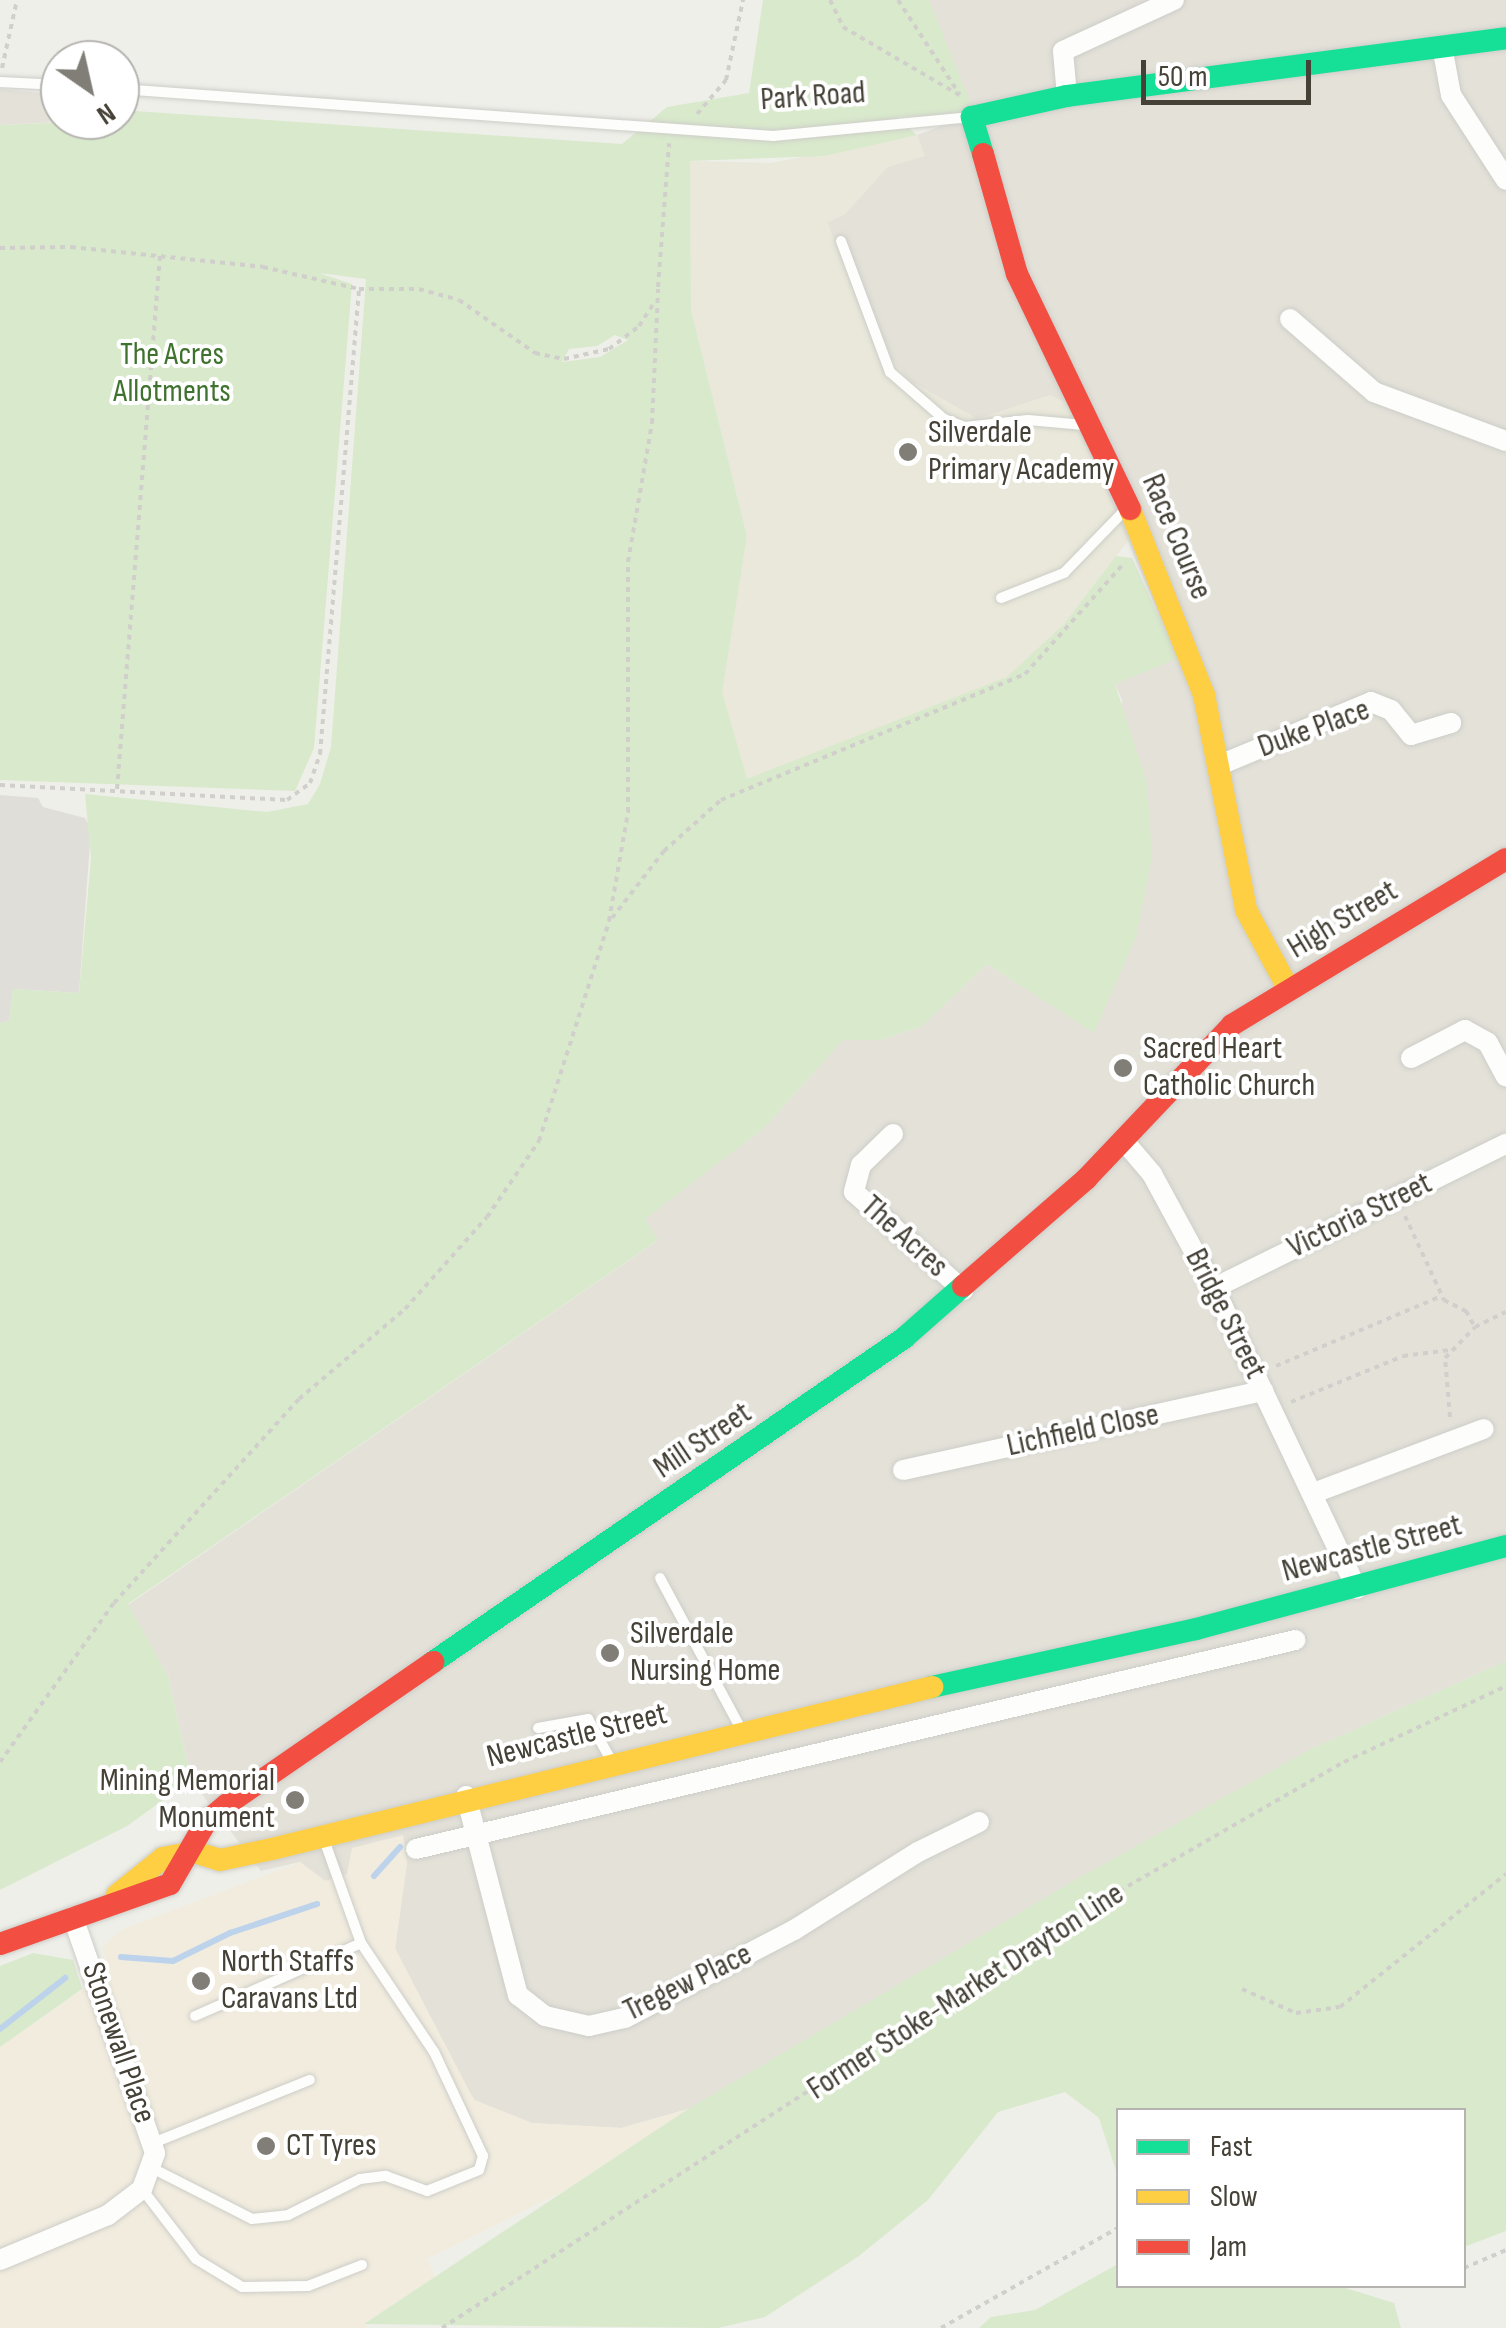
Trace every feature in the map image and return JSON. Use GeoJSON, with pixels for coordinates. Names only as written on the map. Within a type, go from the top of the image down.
{"type":"FeatureCollection","features":[{"type":"Feature","properties":{"kind":"street"},"geometry":{"type":"LineString","coordinates":[[1067,96],[1063,51],[1174,0]]}},
{"type":"Feature","properties":{"kind":"street","name":"Park Road"},"geometry":{"type":"LineString","coordinates":[[972,117],[1067,96],[1506,38]]}},
{"type":"Feature","properties":{"kind":"street"},"geometry":{"type":"LineString","coordinates":[[1442,46],[1452,95],[1506,180]]}},
{"type":"Feature","properties":{"kind":"street","name":"Race Course"},"geometry":{"type":"LineString","coordinates":[[972,117],[1018,274],[1129,506],[1204,695],[1222,764],[1246,910],[1289,990]]}},
{"type":"Feature","properties":{"kind":"street"},"geometry":{"type":"LineString","coordinates":[[1290,319],[1374,392],[1506,441]]}},
{"type":"Feature","properties":{"kind":"street","name":"Duke Place"},"geometry":{"type":"LineString","coordinates":[[1222,764],[1372,702],[1391,710],[1411,734],[1452,724]]}},
{"type":"Feature","properties":{"kind":"street","name":"High Street"},"geometry":{"type":"LineString","coordinates":[[1216,1038],[1506,859]]}},
{"type":"Feature","properties":{"kind":"street"},"geometry":{"type":"LineString","coordinates":[[1411,1058],[1465,1030],[1488,1043],[1506,1077]]}},
{"type":"Feature","properties":{"kind":"street","name":"Mill Street"},"geometry":{"type":"LineString","coordinates":[[194,1852],[206,1822],[226,1805],[853,1377],[963,1290],[1124,1141],[1216,1038]]}},
{"type":"Feature","properties":{"kind":"street","name":"The Acres"},"geometry":{"type":"LineString","coordinates":[[893,1134],[861,1164],[854,1192],[963,1290]]}},
{"type":"Feature","properties":{"kind":"street","name":"Bridge Street"},"geometry":{"type":"LineString","coordinates":[[1124,1141],[1152,1174],[1214,1288],[1316,1492],[1357,1589]]}},
{"type":"Feature","properties":{"kind":"street","name":"Victoria Street"},"geometry":{"type":"LineString","coordinates":[[1214,1288],[1506,1144]]}},
{"type":"Feature","properties":{"kind":"street","name":"Lichfield Close"},"geometry":{"type":"LineString","coordinates":[[903,1470],[1260,1384]]}},
{"type":"Feature","properties":{"kind":"street"},"geometry":{"type":"LineString","coordinates":[[1316,1492],[1484,1429]]}},
{"type":"Feature","properties":{"kind":"street","name":"Newcastle Street"},"geometry":{"type":"LineString","coordinates":[[194,1852],[220,1860],[742,1730],[1196,1629],[1357,1589],[1506,1546]]}},
{"type":"Feature","properties":{"kind":"street"},"geometry":{"type":"LineString","coordinates":[[1196,1629],[1199,1661]]}},
{"type":"Feature","properties":{"kind":"street"},"geometry":{"type":"LineString","coordinates":[[416,1849],[985,1710],[1295,1640]]}},
{"type":"Feature","properties":{"kind":"street"},"geometry":{"type":"LineString","coordinates":[[978,1676],[985,1710]]}},
{"type":"Feature","properties":{"kind":"street","name":"Tregew Place"},"geometry":{"type":"LineString","coordinates":[[466,1796],[518,1995],[545,2016],[589,2026],[625,2018],[794,1930],[918,1852],[979,1822]]}},
{"type":"Feature","properties":{"kind":"street"},"geometry":{"type":"LineString","coordinates":[[0,1944],[109,1903],[163,1858],[194,1852]]}},
{"type":"Feature","properties":{"kind":"street","name":"Stonewall Place"},"geometry":{"type":"LineString","coordinates":[[73,1918],[153,2143],[142,2189]]}},
{"type":"Feature","properties":{"kind":"street"},"geometry":{"type":"LineString","coordinates":[[0,2260],[108,2215],[142,2189]]}},
{"type":"Feature","properties":{"kind":"lane"},"geometry":{"type":"LineString","coordinates":[[0,79],[40,83]]}},
{"type":"Feature","properties":{"kind":"lane","name":"Park Road"},"geometry":{"type":"LineString","coordinates":[[140,90],[773,136],[972,117]]}},
{"type":"Feature","properties":{"kind":"lane"},"geometry":{"type":"LineString","coordinates":[[842,241],[890,372],[944,419],[964,428],[1028,420],[1090,425]]}},
{"type":"Feature","properties":{"kind":"lane"},"geometry":{"type":"LineString","coordinates":[[1000,598],[1077,564],[1129,506]]}},
{"type":"Feature","properties":{"kind":"lane"},"geometry":{"type":"LineString","coordinates":[[660,1578],[742,1730]]}},
{"type":"Feature","properties":{"kind":"lane"},"geometry":{"type":"LineString","coordinates":[[538,1728],[588,1719],[612,1761]]}},
{"type":"Feature","properties":{"kind":"lane"},"geometry":{"type":"LineString","coordinates":[[150,2167],[252,2219],[288,2215],[360,2179],[386,2176],[427,2191],[479,2170],[483,2156],[434,2052],[360,1943],[323,1834]]}},
{"type":"Feature","properties":{"kind":"lane"},"geometry":{"type":"LineString","coordinates":[[195,2016],[360,1943]]}},
{"type":"Feature","properties":{"kind":"lane"},"geometry":{"type":"LineString","coordinates":[[153,2143],[310,2080]]}},
{"type":"Feature","properties":{"kind":"lane"},"geometry":{"type":"LineString","coordinates":[[142,2189],[196,2259],[242,2288],[308,2286],[362,2265]]}},
{"type":"Feature","properties":{"kind":"path"},"geometry":{"type":"LineString","coordinates":[[0,79],[17,0]]}},
{"type":"Feature","properties":{"kind":"path"},"geometry":{"type":"LineString","coordinates":[[684,129],[726,80],[743,0]]}},
{"type":"Feature","properties":{"kind":"path"},"geometry":{"type":"LineString","coordinates":[[830,0],[843,28],[961,96],[898,0]]}},
{"type":"Feature","properties":{"kind":"path"},"geometry":{"type":"LineString","coordinates":[[0,1762],[114,1603],[298,1399],[405,1310],[487,1217],[539,1141],[609,922],[628,812],[628,562],[652,422],[670,128]]}},
{"type":"Feature","properties":{"kind":"path"},"geometry":{"type":"LineString","coordinates":[[0,248],[160,256],[263,267],[359,288],[419,289],[458,300],[535,352],[564,359],[609,350],[639,326],[658,290]]}},
{"type":"Feature","properties":{"kind":"path"},"geometry":{"type":"LineString","coordinates":[[117,790],[160,256]]}},
{"type":"Feature","properties":{"kind":"path"},"geometry":{"type":"LineString","coordinates":[[0,784],[287,800],[310,784],[320,754],[359,288]]}},
{"type":"Feature","properties":{"kind":"path"},"geometry":{"type":"LineString","coordinates":[[609,922],[664,852],[721,800],[1026,674],[1144,540]]}},
{"type":"Feature","properties":{"kind":"path"},"geometry":{"type":"LineString","coordinates":[[1396,1198],[1442,1296],[1466,1311],[1475,1327]]}},
{"type":"Feature","properties":{"kind":"path"},"geometry":{"type":"LineString","coordinates":[[1260,1384],[1442,1296]]}},
{"type":"Feature","properties":{"kind":"path"},"geometry":{"type":"LineString","coordinates":[[1453,1440],[1444,1375],[1450,1350],[1475,1327],[1506,1312]]}},
{"type":"Feature","properties":{"kind":"path"},"geometry":{"type":"LineString","coordinates":[[1274,1412],[1403,1356],[1450,1350]]}},
{"type":"Feature","properties":{"kind":"path","name":"Former Stoke-Market Drayton Line"},"geometry":{"type":"LineString","coordinates":[[442,2328],[1102,1902],[1344,1762],[1506,1686]]}},
{"type":"Feature","properties":{"kind":"path"},"geometry":{"type":"LineString","coordinates":[[1242,1989],[1296,2013],[1340,2007],[1506,1874]]}},
{"type":"Feature","properties":{"kind":"path"},"geometry":{"type":"LineString","coordinates":[[941,2328],[1116,2229]]}},
{"type":"Feature","properties":{"kind":"path"},"geometry":{"type":"LineString","coordinates":[[1466,2267],[1506,2250]]}},
{"type":"Feature","properties":{"kind":"shaded area"},"geometry":{"type":"Polygon","coordinates":[[[929,0],[1506,0],[1506,1661],[1311,1749],[688,2109],[621,2128],[532,2123],[474,2100],[414,1992],[395,1948],[407,1863],[325,1881],[300,1862],[261,1871],[191,1780],[168,1676],[128,1605],[657,1241],[644,1219],[763,1129],[843,1040],[881,1040],[922,1026],[987,964],[1093,1032],[1122,700],[1115,684],[1177,658],[1128,541],[1051,395],[977,419],[909,380],[869,333],[827,222],[845,214],[887,167],[924,156],[917,135],[974,114],[929,0]]]}},
{"type":"Feature","properties":{"kind":"shaded area"},"geometry":{"type":"Polygon","coordinates":[[[0,89],[40,93],[40,123],[0,125],[0,89]]]}},
{"type":"Feature","properties":{"kind":"shaded area","name":"Silverdale Primary Academy"},"geometry":{"type":"Polygon","coordinates":[[[917,135],[925,156],[887,167],[845,214],[827,222],[869,333],[909,380],[977,419],[1051,395],[1067,403],[1128,541],[1064,624],[1008,677],[747,780],[721,692],[747,536],[691,310],[690,161],[771,163],[917,135]]]}},
{"type":"Feature","properties":{"kind":"shaded area"},"geometry":{"type":"Polygon","coordinates":[[[0,795],[38,798],[43,807],[85,818],[91,829],[79,993],[13,989],[9,1021],[0,1023],[0,795]]]}},
{"type":"Feature","properties":{"kind":"shaded area"},"geometry":{"type":"Polygon","coordinates":[[[403,1835],[407,1863],[395,1948],[474,2100],[532,2123],[621,2128],[688,2109],[564,2191],[427,2259],[435,2277],[365,2323],[367,2328],[0,2328],[0,2047],[109,1971],[102,1948],[121,1930],[300,1862],[325,1881],[347,1874],[352,1848],[403,1835]]]}},
{"type":"Feature","properties":{"kind":"green space","name":"The Acres Allotments"},"geometry":{"type":"Polygon","coordinates":[[[763,0],[929,0],[975,114],[897,117],[917,135],[824,156],[690,161],[691,310],[747,536],[722,692],[747,779],[1007,677],[1064,624],[1116,556],[1132,558],[1178,658],[1115,684],[1147,783],[1152,857],[1136,937],[1094,1033],[987,964],[922,1026],[881,1040],[843,1040],[763,1129],[645,1219],[658,1240],[128,1604],[168,1676],[191,1780],[127,1826],[0,1890],[0,1023],[9,1021],[13,989],[79,993],[91,858],[85,794],[267,812],[308,804],[320,784],[331,747],[366,279],[319,273],[352,284],[314,748],[295,791],[0,780],[0,125],[40,123],[40,140],[140,140],[140,111],[622,144],[667,107],[749,93],[763,0]],[[615,335],[597,346],[569,349],[562,362],[600,357],[628,340],[615,335]]]}},
{"type":"Feature","properties":{"kind":"green space"},"geometry":{"type":"Polygon","coordinates":[[[1506,1661],[1506,2231],[1466,2246],[1466,2108],[1116,2108],[1116,2171],[1099,2118],[1065,2092],[998,2112],[928,2200],[859,2256],[765,2317],[718,2328],[364,2324],[688,2109],[1082,1876],[1311,1749],[1506,1661]]]}},
{"type":"Feature","properties":{"kind":"green space"},"geometry":{"type":"Polygon","coordinates":[[[33,1953],[73,1960],[82,1989],[0,2047],[0,1966],[33,1953]]]}},
{"type":"Feature","properties":{"kind":"green space"},"geometry":{"type":"Polygon","coordinates":[[[1116,2265],[1116,2288],[1345,2288],[1394,2303],[1401,2328],[979,2328],[991,2317],[1035,2310],[1116,2265]]]}},
{"type":"Feature","properties":{"kind":"waterway"},"geometry":{"type":"LineString","coordinates":[[374,1876],[400,1847]]}},
{"type":"Feature","properties":{"kind":"waterway"},"geometry":{"type":"LineString","coordinates":[[121,1957],[173,1961],[230,1933],[317,1904]]}},
{"type":"Feature","properties":{"kind":"waterway"},"geometry":{"type":"LineString","coordinates":[[0,2029],[65,1978]]}},
{"type":"Feature","properties":{"kind":"traffic: fast"},"geometry":{"type":"LineString","coordinates":[[983,154],[972,117],[1067,96],[1506,38]]}},
{"type":"Feature","properties":{"kind":"traffic: fast"},"geometry":{"type":"LineString","coordinates":[[433,1662],[904,1338],[963,1286]]}},
{"type":"Feature","properties":{"kind":"traffic: fast"},"geometry":{"type":"LineString","coordinates":[[932,1687],[1196,1629],[1506,1546]]}},
{"type":"Feature","properties":{"kind":"traffic: slow"},"geometry":{"type":"LineString","coordinates":[[1130,509],[1204,695],[1246,910],[1289,990]]}},
{"type":"Feature","properties":{"kind":"traffic: slow"},"geometry":{"type":"LineString","coordinates":[[117,1895],[163,1858],[194,1852],[220,1860],[272,1849],[932,1687]]}},
{"type":"Feature","properties":{"kind":"traffic: jam"},"geometry":{"type":"LineString","coordinates":[[983,154],[1017,274],[1130,509]]}},
{"type":"Feature","properties":{"kind":"traffic: jam"},"geometry":{"type":"LineString","coordinates":[[963,1286],[1086,1179],[1232,1025],[1506,859]]}},
{"type":"Feature","properties":{"kind":"traffic: jam"},"geometry":{"type":"LineString","coordinates":[[0,1944],[170,1884],[206,1822],[226,1805],[433,1662]]}},
{"type":"Feature","properties":{"kind":"place","name":"Silverdale Primary Academy"},"geometry":{"type":"Point","coordinates":[908,452]}},
{"type":"Feature","properties":{"kind":"place","name":"Sacred Heart Catholic Church"},"geometry":{"type":"Point","coordinates":[1123,1068]}},
{"type":"Feature","properties":{"kind":"place","name":"Silverdale Nursing Home"},"geometry":{"type":"Point","coordinates":[610,1653]}},
{"type":"Feature","properties":{"kind":"place","name":"Mining Memorial Monument"},"geometry":{"type":"Point","coordinates":[295,1800]}},
{"type":"Feature","properties":{"kind":"place","name":"North Staffs Caravans Ltd"},"geometry":{"type":"Point","coordinates":[201,1981]}},
{"type":"Feature","properties":{"kind":"place","name":"CT Tyres"},"geometry":{"type":"Point","coordinates":[266,2146]}}]}
